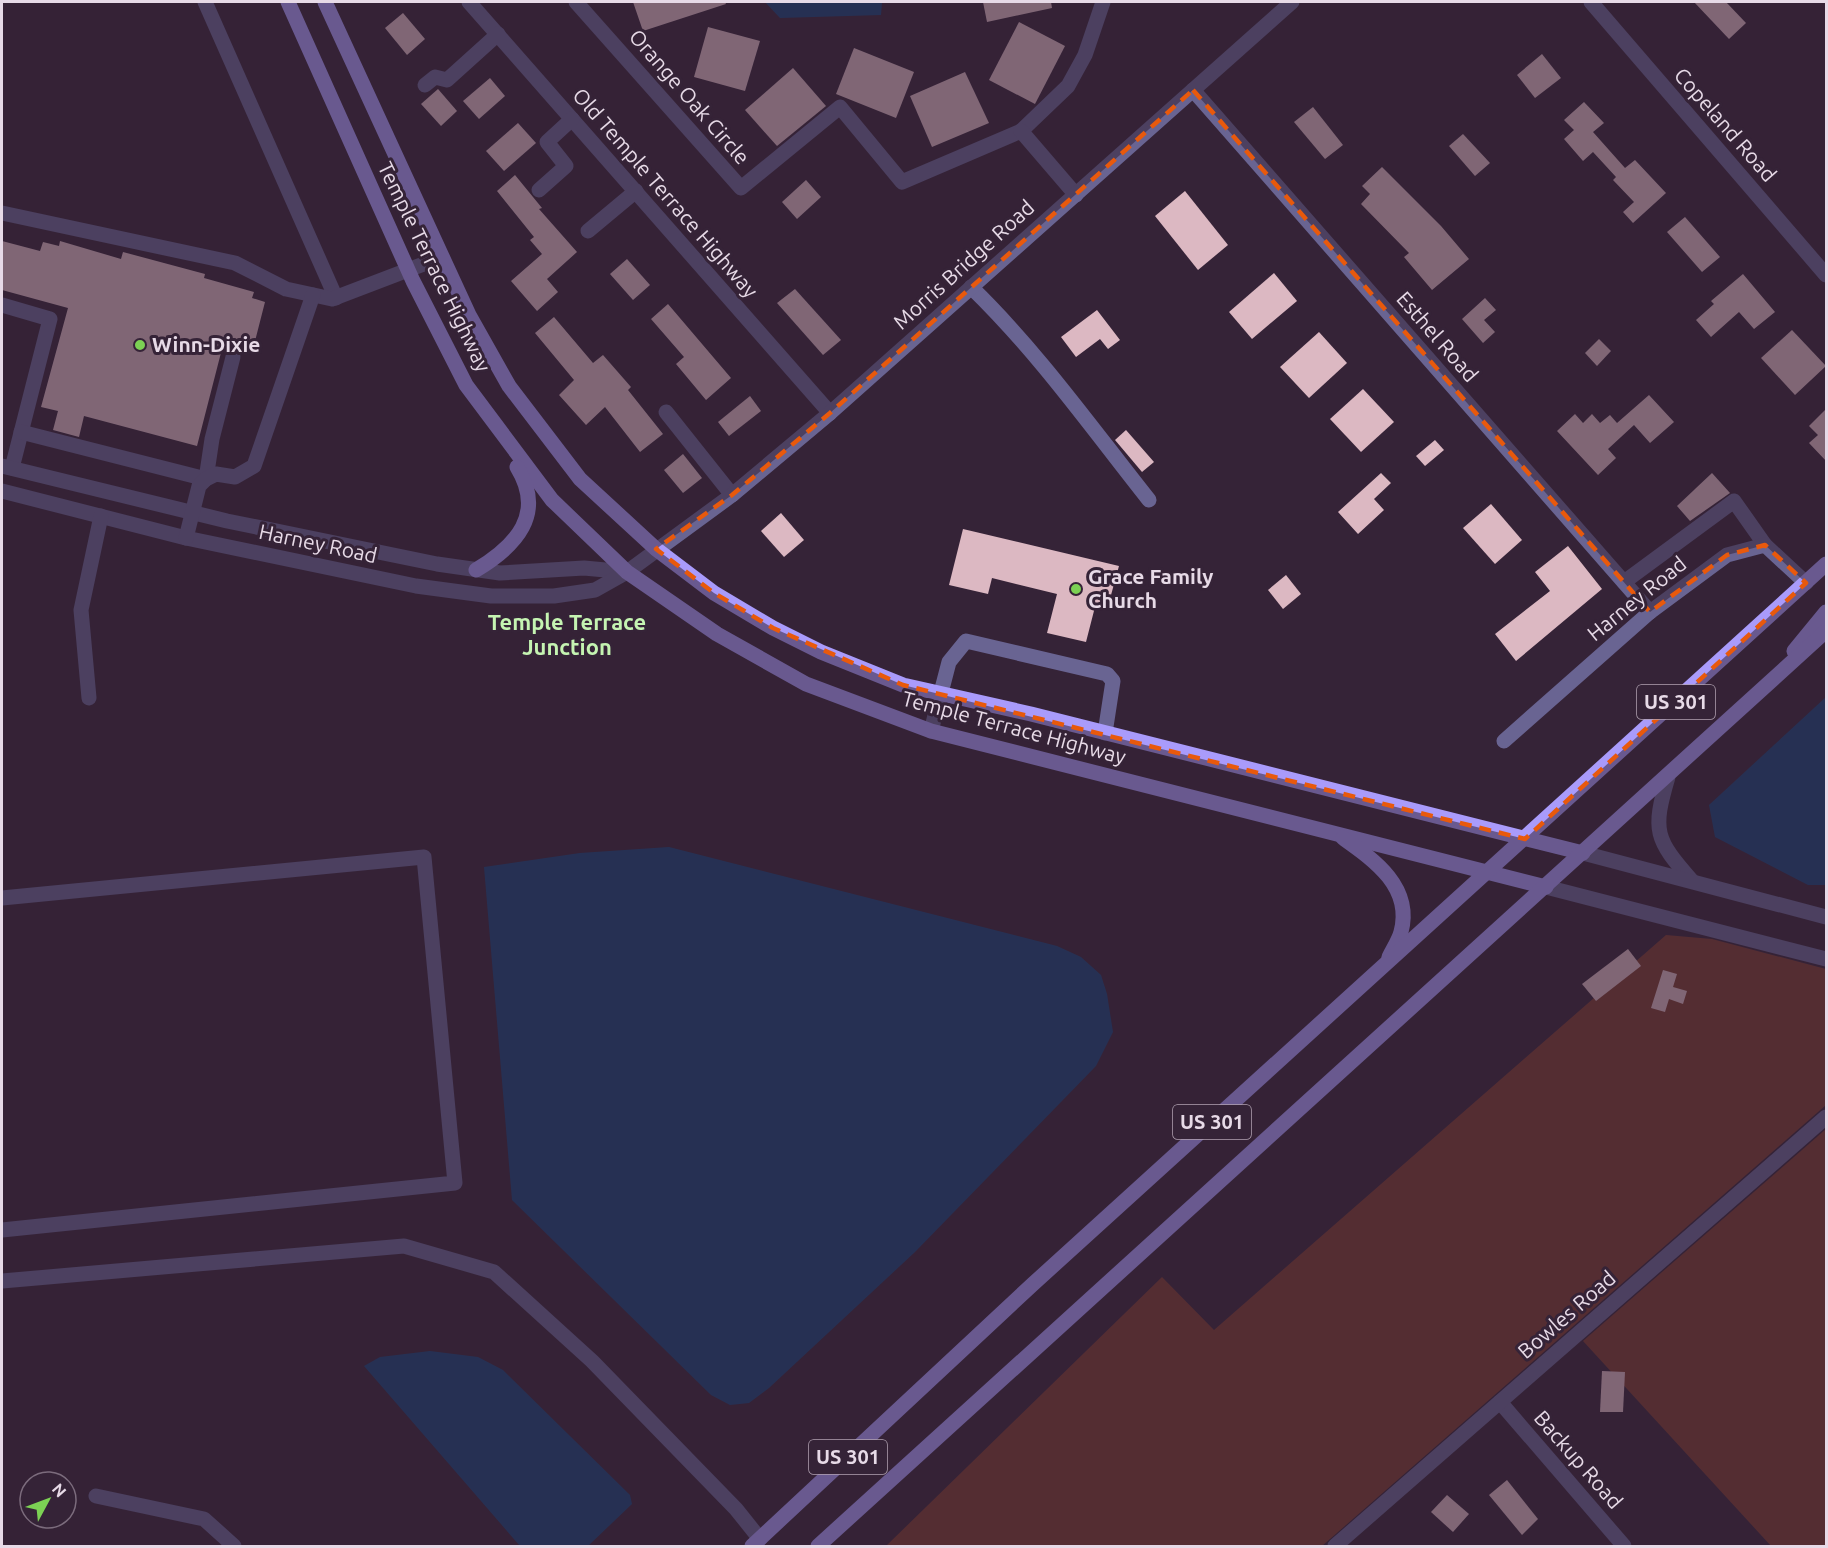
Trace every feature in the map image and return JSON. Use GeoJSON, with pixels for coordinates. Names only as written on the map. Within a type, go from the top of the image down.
{"type":"FeatureCollection","features":[{"type":"Feature","properties":{"kind":"main road","name":"Temple Terrace Highway"},"geometry":{"type":"LineString","coordinates":[[288,2],[408,269],[466,385],[552,500],[627,572],[717,634],[806,684],[931,731],[1546,887]]}},
{"type":"Feature","properties":{"kind":"main road","name":"Temple Terrace Highway"},"geometry":{"type":"LineString","coordinates":[[325,2],[469,315],[522,406],[580,478],[656,549],[714,593],[773,628],[821,652],[903,685],[1105,732],[1584,853]]}},
{"type":"Feature","properties":{"kind":"main road"},"geometry":{"type":"LineString","coordinates":[[466,385],[525,480],[529,496],[526,519],[518,536],[502,554],[476,570]]}},
{"type":"Feature","properties":{"kind":"main road","name":"US 301"},"geometry":{"type":"LineString","coordinates":[[756,1544],[1033,1284],[1827,564]]}},
{"type":"Feature","properties":{"kind":"main road"},"geometry":{"type":"LineString","coordinates":[[1751,701],[1827,612]]}},
{"type":"Feature","properties":{"kind":"main road","name":"US 301"},"geometry":{"type":"LineString","coordinates":[[818,1546],[1827,631]]}},
{"type":"Feature","properties":{"kind":"main road"},"geometry":{"type":"LineString","coordinates":[[1336,833],[1377,862],[1397,890],[1402,909],[1401,931],[1386,963]]}},
{"type":"Feature","properties":{"kind":"street"},"geometry":{"type":"LineString","coordinates":[[205,2],[336,298]]}},
{"type":"Feature","properties":{"kind":"street","name":"Old Temple Terrace Highway"},"geometry":{"type":"LineString","coordinates":[[469,2],[830,412]]}},
{"type":"Feature","properties":{"kind":"street","name":"Orange Oak Circle"},"geometry":{"type":"LineString","coordinates":[[576,2],[741,188],[840,107],[902,182],[1021,132],[1068,86],[1085,55],[1103,2]]}},
{"type":"Feature","properties":{"kind":"street","name":"Morris Bridge Road"},"geometry":{"type":"LineString","coordinates":[[656,549],[732,495],[830,412],[1292,2]]}},
{"type":"Feature","properties":{"kind":"street","name":"Copeland Road"},"geometry":{"type":"LineString","coordinates":[[1591,2],[1827,275]]}},
{"type":"Feature","properties":{"kind":"street"},"geometry":{"type":"LineString","coordinates":[[425,85],[435,77],[447,80],[498,34]]}},
{"type":"Feature","properties":{"kind":"street","name":"Esthel Road"},"geometry":{"type":"LineString","coordinates":[[1193,90],[1650,612]]}},
{"type":"Feature","properties":{"kind":"street"},"geometry":{"type":"LineString","coordinates":[[539,190],[566,166],[547,142],[572,119]]}},
{"type":"Feature","properties":{"kind":"street"},"geometry":{"type":"LineString","coordinates":[[1021,132],[1076,195]]}},
{"type":"Feature","properties":{"kind":"street"},"geometry":{"type":"LineString","coordinates":[[588,231],[636,191]]}},
{"type":"Feature","properties":{"kind":"street"},"geometry":{"type":"LineString","coordinates":[[2,213],[235,263],[286,289],[336,298],[442,257]]}},
{"type":"Feature","properties":{"kind":"street"},"geometry":{"type":"LineString","coordinates":[[971,287],[1007,322],[1053,376],[1149,500]]}},
{"type":"Feature","properties":{"kind":"street"},"geometry":{"type":"LineString","coordinates":[[186,538],[199,486],[216,474],[235,477],[254,466],[313,295]]}},
{"type":"Feature","properties":{"kind":"street"},"geometry":{"type":"LineString","coordinates":[[2,304],[50,319],[21,432],[7,467]]}},
{"type":"Feature","properties":{"kind":"street"},"geometry":{"type":"LineString","coordinates":[[206,479],[212,439],[233,357]]}},
{"type":"Feature","properties":{"kind":"street"},"geometry":{"type":"LineString","coordinates":[[666,412],[732,495]]}},
{"type":"Feature","properties":{"kind":"street"},"geometry":{"type":"LineString","coordinates":[[21,432],[206,479]]}},
{"type":"Feature","properties":{"kind":"street","name":"Harney Road"},"geometry":{"type":"LineString","coordinates":[[7,467],[193,512],[476,570],[500,573],[584,568],[627,572]]}},
{"type":"Feature","properties":{"kind":"street","name":"Harney Road"},"geometry":{"type":"LineString","coordinates":[[2,491],[186,538],[416,586],[491,596],[554,596],[595,590],[627,572],[656,549]]}},
{"type":"Feature","properties":{"kind":"street"},"geometry":{"type":"LineString","coordinates":[[1624,582],[1734,501],[1766,545],[1806,584]]}},
{"type":"Feature","properties":{"kind":"street"},"geometry":{"type":"LineString","coordinates":[[89,698],[81,610],[101,516]]}},
{"type":"Feature","properties":{"kind":"street","name":"Harney Road"},"geometry":{"type":"LineString","coordinates":[[1504,741],[1650,612],[1727,555],[1766,545]]}},
{"type":"Feature","properties":{"kind":"street"},"geometry":{"type":"LineString","coordinates":[[931,731],[949,662],[966,640],[1107,674],[1113,681],[1105,732]]}},
{"type":"Feature","properties":{"kind":"street"},"geometry":{"type":"LineString","coordinates":[[1668,777],[1659,807],[1659,832],[1666,852],[1692,881]]}},
{"type":"Feature","properties":{"kind":"street"},"geometry":{"type":"LineString","coordinates":[[1584,853],[1827,917]]}},
{"type":"Feature","properties":{"kind":"street"},"geometry":{"type":"LineString","coordinates":[[2,897],[424,858],[455,1183],[2,1230]]}},
{"type":"Feature","properties":{"kind":"street"},"geometry":{"type":"LineString","coordinates":[[1546,887],[1827,959]]}},
{"type":"Feature","properties":{"kind":"street","name":"Bowles Road"},"geometry":{"type":"LineString","coordinates":[[1335,1546],[1827,1117]]}},
{"type":"Feature","properties":{"kind":"street"},"geometry":{"type":"LineString","coordinates":[[2,1281],[404,1246],[494,1272],[592,1361],[736,1509],[756,1544]]}},
{"type":"Feature","properties":{"kind":"street","name":"Backup Road"},"geometry":{"type":"LineString","coordinates":[[1500,1402],[1624,1546]]}},
{"type":"Feature","properties":{"kind":"street"},"geometry":{"type":"LineString","coordinates":[[96,1496],[204,1519],[234,1546]]}},
{"type":"Feature","properties":{"kind":"highlighted area"},"geometry":{"type":"Polygon","coordinates":[[[1193,90],[1650,612],[1727,555],[1765,545],[1806,583],[1525,839],[903,685],[773,628],[714,593],[656,549],[732,495],[830,413],[1193,90]]]}},
{"type":"Feature","properties":{"kind":"shaded area"},"geometry":{"type":"Polygon","coordinates":[[[1666,935],[1712,939],[1826,969],[1826,1105],[1322,1546],[886,1546],[1162,1277],[1214,1330],[1666,935]]]}},
{"type":"Feature","properties":{"kind":"shaded area"},"geometry":{"type":"Polygon","coordinates":[[[1826,1129],[1826,1546],[1771,1546],[1583,1341],[1826,1129]]]}},
{"type":"Feature","properties":{"kind":"water"},"geometry":{"type":"Polygon","coordinates":[[[765,2],[882,2],[881,15],[780,18],[765,2]]]}},
{"type":"Feature","properties":{"kind":"water"},"geometry":{"type":"Polygon","coordinates":[[[1826,697],[1826,885],[1808,885],[1715,837],[1709,805],[1826,697]]]}},
{"type":"Feature","properties":{"kind":"water"},"geometry":{"type":"Polygon","coordinates":[[[669,847],[1057,946],[1081,957],[1101,975],[1107,994],[1113,1032],[1096,1066],[915,1252],[769,1388],[749,1403],[730,1405],[711,1395],[512,1200],[484,867],[580,853],[669,847]]]}},
{"type":"Feature","properties":{"kind":"water"},"geometry":{"type":"Polygon","coordinates":[[[430,1351],[478,1357],[503,1370],[630,1495],[632,1504],[588,1546],[520,1546],[364,1366],[380,1357],[430,1351]]]}},
{"type":"Feature","properties":{"kind":"building"},"geometry":{"type":"Polygon","coordinates":[[[633,2],[725,2],[726,4],[643,31],[633,2]]]}},
{"type":"Feature","properties":{"kind":"building"},"geometry":{"type":"Polygon","coordinates":[[[983,2],[1051,2],[1052,8],[987,22],[983,2]]]}},
{"type":"Feature","properties":{"kind":"building"},"geometry":{"type":"Polygon","coordinates":[[[1694,2],[1726,2],[1746,23],[1729,39],[1694,2]]]}},
{"type":"Feature","properties":{"kind":"building"},"geometry":{"type":"Polygon","coordinates":[[[403,13],[425,39],[407,55],[385,28],[403,13]]]}},
{"type":"Feature","properties":{"kind":"building"},"geometry":{"type":"Polygon","coordinates":[[[1019,22],[1065,46],[1035,104],[989,80],[1019,22]]]}},
{"type":"Feature","properties":{"kind":"building"},"geometry":{"type":"Polygon","coordinates":[[[708,27],[760,41],[745,91],[694,77],[708,27]]]}},
{"type":"Feature","properties":{"kind":"building"},"geometry":{"type":"Polygon","coordinates":[[[854,48],[914,72],[896,118],[836,94],[854,48]]]}},
{"type":"Feature","properties":{"kind":"building"},"geometry":{"type":"Polygon","coordinates":[[[1542,54],[1561,78],[1535,98],[1517,75],[1542,54]]]}},
{"type":"Feature","properties":{"kind":"building"},"geometry":{"type":"Polygon","coordinates":[[[793,68],[826,106],[777,146],[745,110],[793,68]]]}},
{"type":"Feature","properties":{"kind":"building"},"geometry":{"type":"Polygon","coordinates":[[[965,72],[989,123],[932,147],[910,96],[965,72]]]}},
{"type":"Feature","properties":{"kind":"building"},"geometry":{"type":"Polygon","coordinates":[[[490,78],[505,96],[479,119],[463,101],[490,78]]]}},
{"type":"Feature","properties":{"kind":"building"},"geometry":{"type":"Polygon","coordinates":[[[438,89],[457,111],[441,126],[421,104],[438,89]]]}},
{"type":"Feature","properties":{"kind":"building"},"geometry":{"type":"Polygon","coordinates":[[[1584,102],[1604,123],[1593,132],[1625,168],[1635,160],[1666,193],[1633,223],[1623,212],[1634,202],[1613,180],[1616,177],[1593,152],[1583,161],[1564,139],[1574,130],[1564,120],[1584,102]]]}},
{"type":"Feature","properties":{"kind":"building"},"geometry":{"type":"Polygon","coordinates":[[[1313,107],[1343,145],[1325,159],[1294,122],[1313,107]]]}},
{"type":"Feature","properties":{"kind":"building"},"geometry":{"type":"Polygon","coordinates":[[[518,123],[536,143],[504,171],[486,151],[518,123]]]}},
{"type":"Feature","properties":{"kind":"building"},"geometry":{"type":"Polygon","coordinates":[[[1463,134],[1490,163],[1475,176],[1449,146],[1463,134]]]}},
{"type":"Feature","properties":{"kind":"building"},"geometry":{"type":"Polygon","coordinates":[[[1382,167],[1441,226],[1469,259],[1432,290],[1404,257],[1409,253],[1361,204],[1370,194],[1362,186],[1382,167]]]}},
{"type":"Feature","properties":{"kind":"building"},"geometry":{"type":"Polygon","coordinates":[[[515,175],[542,208],[539,209],[577,252],[547,279],[558,292],[537,311],[511,281],[542,254],[530,240],[534,237],[497,191],[515,175]]]}},
{"type":"Feature","properties":{"kind":"building"},"geometry":{"type":"Polygon","coordinates":[[[806,180],[821,197],[797,219],[782,202],[806,180]]]}},
{"type":"Feature","properties":{"kind":"building"},"geometry":{"type":"Polygon","coordinates":[[[1185,191],[1228,245],[1198,270],[1155,216],[1185,191]]]}},
{"type":"Feature","properties":{"kind":"building"},"geometry":{"type":"Polygon","coordinates":[[[1685,217],[1720,257],[1702,272],[1667,232],[1685,217]]]}},
{"type":"Feature","properties":{"kind":"building","name":"Winn-Dixie"},"geometry":{"type":"Polygon","coordinates":[[[2,241],[40,251],[43,242],[59,246],[60,241],[121,259],[123,252],[205,274],[204,278],[254,292],[252,298],[265,302],[253,349],[224,341],[197,446],[84,416],[79,437],[53,430],[58,411],[41,407],[68,308],[2,290],[2,241]]]}},
{"type":"Feature","properties":{"kind":"building"},"geometry":{"type":"Polygon","coordinates":[[[627,259],[650,285],[633,300],[610,274],[627,259]]]}},
{"type":"Feature","properties":{"kind":"building"},"geometry":{"type":"Polygon","coordinates":[[[1274,273],[1297,301],[1252,339],[1229,312],[1274,273]]]}},
{"type":"Feature","properties":{"kind":"building"},"geometry":{"type":"Polygon","coordinates":[[[1743,274],[1775,312],[1754,329],[1739,312],[1711,337],[1696,320],[1714,304],[1711,301],[1743,274]]]}},
{"type":"Feature","properties":{"kind":"building"},"geometry":{"type":"Polygon","coordinates":[[[795,289],[841,340],[823,355],[777,303],[795,289]]]}},
{"type":"Feature","properties":{"kind":"building"},"geometry":{"type":"Polygon","coordinates":[[[1485,298],[1496,310],[1484,320],[1495,332],[1483,343],[1462,319],[1485,298]]]}},
{"type":"Feature","properties":{"kind":"building"},"geometry":{"type":"Polygon","coordinates":[[[668,304],[731,378],[706,400],[676,364],[684,357],[651,319],[668,304]]]}},
{"type":"Feature","properties":{"kind":"building"},"geometry":{"type":"Polygon","coordinates":[[[1097,310],[1120,340],[1108,349],[1100,339],[1076,357],[1061,337],[1097,310]]]}},
{"type":"Feature","properties":{"kind":"building"},"geometry":{"type":"Polygon","coordinates":[[[554,317],[593,363],[603,355],[631,387],[628,390],[663,434],[640,452],[605,407],[586,425],[559,395],[574,380],[535,333],[554,317]]]}},
{"type":"Feature","properties":{"kind":"building"},"geometry":{"type":"Polygon","coordinates":[[[1792,330],[1826,366],[1795,395],[1761,358],[1792,330]]]}},
{"type":"Feature","properties":{"kind":"building"},"geometry":{"type":"Polygon","coordinates":[[[1319,332],[1347,363],[1309,398],[1280,367],[1319,332]]]}},
{"type":"Feature","properties":{"kind":"building"},"geometry":{"type":"Polygon","coordinates":[[[1599,339],[1611,351],[1597,366],[1585,353],[1599,339]]]}},
{"type":"Feature","properties":{"kind":"building"},"geometry":{"type":"Polygon","coordinates":[[[1363,389],[1394,422],[1361,452],[1330,419],[1363,389]]]}},
{"type":"Feature","properties":{"kind":"building"},"geometry":{"type":"Polygon","coordinates":[[[1649,395],[1674,422],[1650,443],[1634,425],[1608,449],[1616,458],[1598,475],[1557,431],[1575,414],[1583,423],[1592,414],[1600,423],[1610,415],[1617,423],[1649,395]]]}},
{"type":"Feature","properties":{"kind":"building"},"geometry":{"type":"Polygon","coordinates":[[[750,396],[761,411],[729,436],[718,422],[750,396]]]}},
{"type":"Feature","properties":{"kind":"building"},"geometry":{"type":"Polygon","coordinates":[[[1827,408],[1827,462],[1809,443],[1818,435],[1809,426],[1827,408]]]}},
{"type":"Feature","properties":{"kind":"building"},"geometry":{"type":"Polygon","coordinates":[[[1126,430],[1154,462],[1142,472],[1115,440],[1126,430]]]}},
{"type":"Feature","properties":{"kind":"building"},"geometry":{"type":"Polygon","coordinates":[[[1435,440],[1444,450],[1425,466],[1416,456],[1435,440]]]}},
{"type":"Feature","properties":{"kind":"building"},"geometry":{"type":"Polygon","coordinates":[[[683,454],[702,478],[683,493],[664,470],[683,454]]]}},
{"type":"Feature","properties":{"kind":"building"},"geometry":{"type":"Polygon","coordinates":[[[1381,473],[1391,483],[1374,499],[1384,510],[1358,534],[1338,512],[1381,473]]]}},
{"type":"Feature","properties":{"kind":"building"},"geometry":{"type":"Polygon","coordinates":[[[1712,473],[1730,493],[1690,521],[1677,506],[1712,473]]]}},
{"type":"Feature","properties":{"kind":"building"},"geometry":{"type":"Polygon","coordinates":[[[1491,504],[1522,540],[1495,564],[1463,528],[1491,504]]]}},
{"type":"Feature","properties":{"kind":"building"},"geometry":{"type":"Polygon","coordinates":[[[781,513],[804,540],[784,557],[761,531],[781,513]]]}},
{"type":"Feature","properties":{"kind":"building","name":"Grace Family Church"},"geometry":{"type":"Polygon","coordinates":[[[963,529],[1119,566],[1108,606],[1096,603],[1086,642],[1047,633],[1057,594],[992,578],[988,594],[949,585],[963,529]]]}},
{"type":"Feature","properties":{"kind":"building"},"geometry":{"type":"Polygon","coordinates":[[[1568,546],[1602,589],[1516,661],[1495,634],[1550,591],[1535,572],[1568,546]]]}},
{"type":"Feature","properties":{"kind":"building"},"geometry":{"type":"Polygon","coordinates":[[[1286,575],[1301,594],[1283,609],[1268,590],[1286,575]]]}},
{"type":"Feature","properties":{"kind":"building"},"geometry":{"type":"Polygon","coordinates":[[[1628,949],[1641,966],[1596,1001],[1582,984],[1628,949]]]}},
{"type":"Feature","properties":{"kind":"building"},"geometry":{"type":"Polygon","coordinates":[[[1663,970],[1677,974],[1673,987],[1687,991],[1683,1004],[1669,999],[1665,1012],[1651,1008],[1663,970]]]}},
{"type":"Feature","properties":{"kind":"building"},"geometry":{"type":"Polygon","coordinates":[[[1602,1371],[1625,1372],[1623,1412],[1600,1412],[1602,1371]]]}},
{"type":"Feature","properties":{"kind":"building"},"geometry":{"type":"Polygon","coordinates":[[[1507,1480],[1538,1519],[1522,1535],[1489,1495],[1507,1480]]]}},
{"type":"Feature","properties":{"kind":"building"},"geometry":{"type":"Polygon","coordinates":[[[1447,1495],[1469,1514],[1453,1532],[1431,1512],[1447,1495]]]}},
{"type":"Feature","properties":{"kind":"place","name":"Winn-Dixie"},"geometry":{"type":"Point","coordinates":[140,345]}},
{"type":"Feature","properties":{"kind":"place","name":"Grace Family Church"},"geometry":{"type":"Point","coordinates":[1076,589]}},
{"type":"Feature","properties":{"kind":"district","name":"Temple Terrace Junction"},"geometry":{"type":"Point","coordinates":[567,634]}}]}
